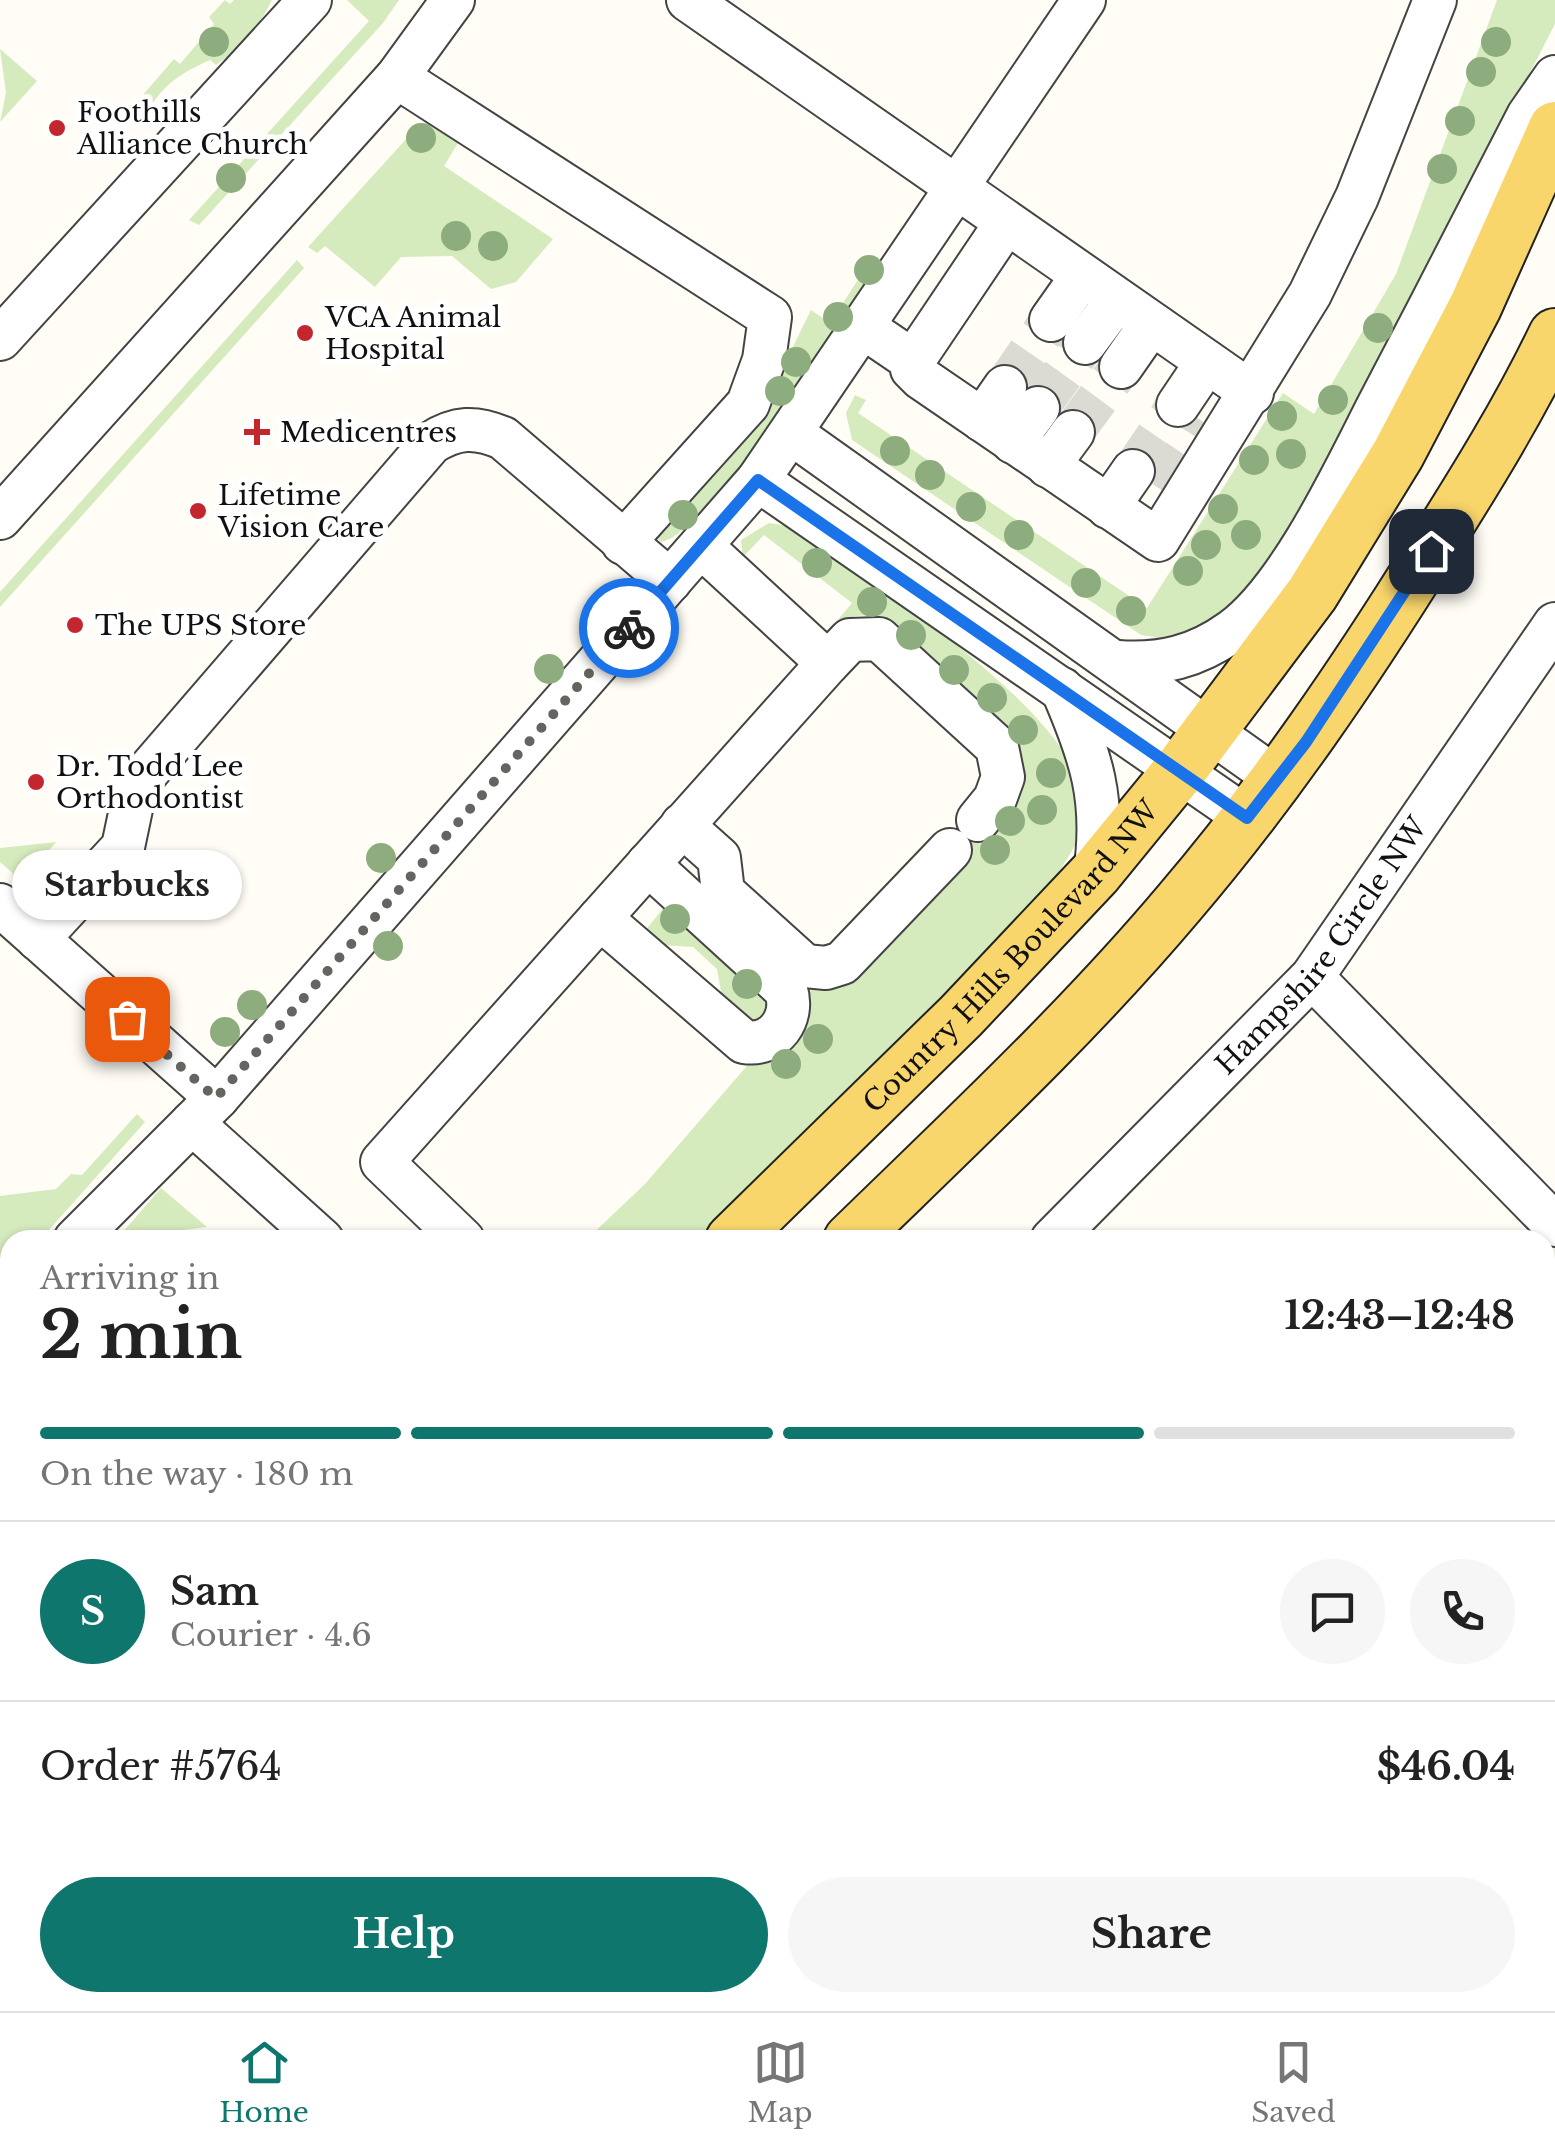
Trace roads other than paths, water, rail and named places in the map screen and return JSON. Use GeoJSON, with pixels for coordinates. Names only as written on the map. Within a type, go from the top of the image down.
{"type":"FeatureCollection","features":[{"type":"Feature","properties":{"kind":"main road","name":"Country Hills Boulevard NW"},"geometry":{"type":"LineString","coordinates":[[742,1230],[960,1016],[1095,874],[1195,750],[1312,594],[1398,454],[1475,307],[1555,128]]}},
{"type":"Feature","properties":{"kind":"main road"},"geometry":{"type":"LineString","coordinates":[[860,1230],[1052,1042],[1178,905],[1306,742],[1492,454],[1555,335]]}},
{"type":"Feature","properties":{"kind":"street"},"geometry":{"type":"LineString","coordinates":[[0,339],[310,0]]}},
{"type":"Feature","properties":{"kind":"street"},"geometry":{"type":"LineString","coordinates":[[0,518],[398,77],[452,0]]}},
{"type":"Feature","properties":{"kind":"street"},"geometry":{"type":"LineString","coordinates":[[688,0],[1231,379]]}},
{"type":"Feature","properties":{"kind":"street"},"geometry":{"type":"LineString","coordinates":[[85,1230],[204,1110],[758,480],[1084,0]]}},
{"type":"Feature","properties":{"kind":"street"},"geometry":{"type":"LineString","coordinates":[[1192,414],[1231,379],[1310,294],[1356,197],[1435,0]]}},
{"type":"Feature","properties":{"kind":"street"},"geometry":{"type":"LineString","coordinates":[[398,77],[770,316],[764,360],[748,404],[623,543]]}},
{"type":"Feature","properties":{"kind":"street"},"geometry":{"type":"LineString","coordinates":[[1118,662],[1158,665],[1204,646],[1234,630],[1263,599],[1337,486],[1528,116],[1555,77]]}},
{"type":"Feature","properties":{"kind":"street"},"geometry":{"type":"LineString","coordinates":[[1006,223],[912,368],[921,378],[1009,414],[1061,449],[1122,517],[1158,540],[1231,379]]}},
{"type":"Feature","properties":{"kind":"street"},"geometry":{"type":"LineString","coordinates":[[1082,276],[1068,332],[1116,300]]}},
{"type":"Feature","properties":{"kind":"street"},"geometry":{"type":"LineString","coordinates":[[1121,366],[1151,324]]}},
{"type":"Feature","properties":{"kind":"street"},"geometry":{"type":"LineString","coordinates":[[863,327],[913,361]]}},
{"type":"Feature","properties":{"kind":"street"},"geometry":{"type":"LineString","coordinates":[[38,939],[123,847],[136,785],[431,443],[449,432],[470,428],[503,438],[670,581]]}},
{"type":"Feature","properties":{"kind":"street"},"geometry":{"type":"LineString","coordinates":[[790,433],[1118,662],[1195,750]]}},
{"type":"Feature","properties":{"kind":"street"},"geometry":{"type":"LineString","coordinates":[[758,480],[1061,688],[1195,750],[1261,798]]}},
{"type":"Feature","properties":{"kind":"street"},"geometry":{"type":"LineString","coordinates":[[1122,517],[1147,480]]}},
{"type":"Feature","properties":{"kind":"street"},"geometry":{"type":"LineString","coordinates":[[701,546],[828,663]]}},
{"type":"Feature","properties":{"kind":"street","name":"Hampshire Circle NW"},"geometry":{"type":"LineString","coordinates":[[1062,1230],[1312,977],[1555,624]]}},
{"type":"Feature","properties":{"kind":"street"},"geometry":{"type":"LineString","coordinates":[[453,1230],[382,1162],[682,825],[850,640],[879,639],[997,747],[1003,777],[996,799],[842,964],[805,966],[723,892],[719,858],[682,825]]}},
{"type":"Feature","properties":{"kind":"street"},"geometry":{"type":"LineString","coordinates":[[1061,688],[1088,749],[1096,782],[1101,817],[1095,874]]}},
{"type":"Feature","properties":{"kind":"street"},"geometry":{"type":"LineString","coordinates":[[600,918],[744,1042],[765,1041],[776,1034],[788,1013],[786,990],[648,864]]}},
{"type":"Feature","properties":{"kind":"street"},"geometry":{"type":"LineString","coordinates":[[0,905],[204,1110],[313,1230]]}},
{"type":"Feature","properties":{"kind":"street"},"geometry":{"type":"LineString","coordinates":[[1312,977],[1555,1225]]}},
{"type":"Feature","properties":{"kind":"tunnel"},"geometry":{"type":"LineString","coordinates":[[1005,387],[1051,320]]}},
{"type":"Feature","properties":{"kind":"tunnel"},"geometry":{"type":"LineString","coordinates":[[1038,408],[1085,343]]}},
{"type":"Feature","properties":{"kind":"tunnel"},"geometry":{"type":"LineString","coordinates":[[1073,432],[1121,367]]}},
{"type":"Feature","properties":{"kind":"tunnel"},"geometry":{"type":"LineString","coordinates":[[1133,471],[1178,405]]}},
{"type":"Feature","properties":{"kind":"tunnel"},"geometry":{"type":"LineString","coordinates":[[1160,489],[1205,423]]}},
{"type":"Feature","properties":{"kind":"place","name":"Foothills Alliance Church"},"geometry":{"type":"Point","coordinates":[57,128]}},
{"type":"Feature","properties":{"kind":"place","name":"VCA Animal Hospital"},"geometry":{"type":"Point","coordinates":[305,333]}},
{"type":"Feature","properties":{"kind":"place","name":"Medicentres"},"geometry":{"type":"Point","coordinates":[257,432]}},
{"type":"Feature","properties":{"kind":"place","name":"Lifetime Vision Care"},"geometry":{"type":"Point","coordinates":[198,511]}},
{"type":"Feature","properties":{"kind":"place","name":"The UPS Store"},"geometry":{"type":"Point","coordinates":[75,625]}},
{"type":"Feature","properties":{"kind":"place","name":"Dr. Todd Lee Orthodontist"},"geometry":{"type":"Point","coordinates":[36,782]}},
{"type":"Feature","properties":{"kind":"place","name":"Starbucks"},"geometry":{"type":"Point","coordinates":[127,1019]}}]}
